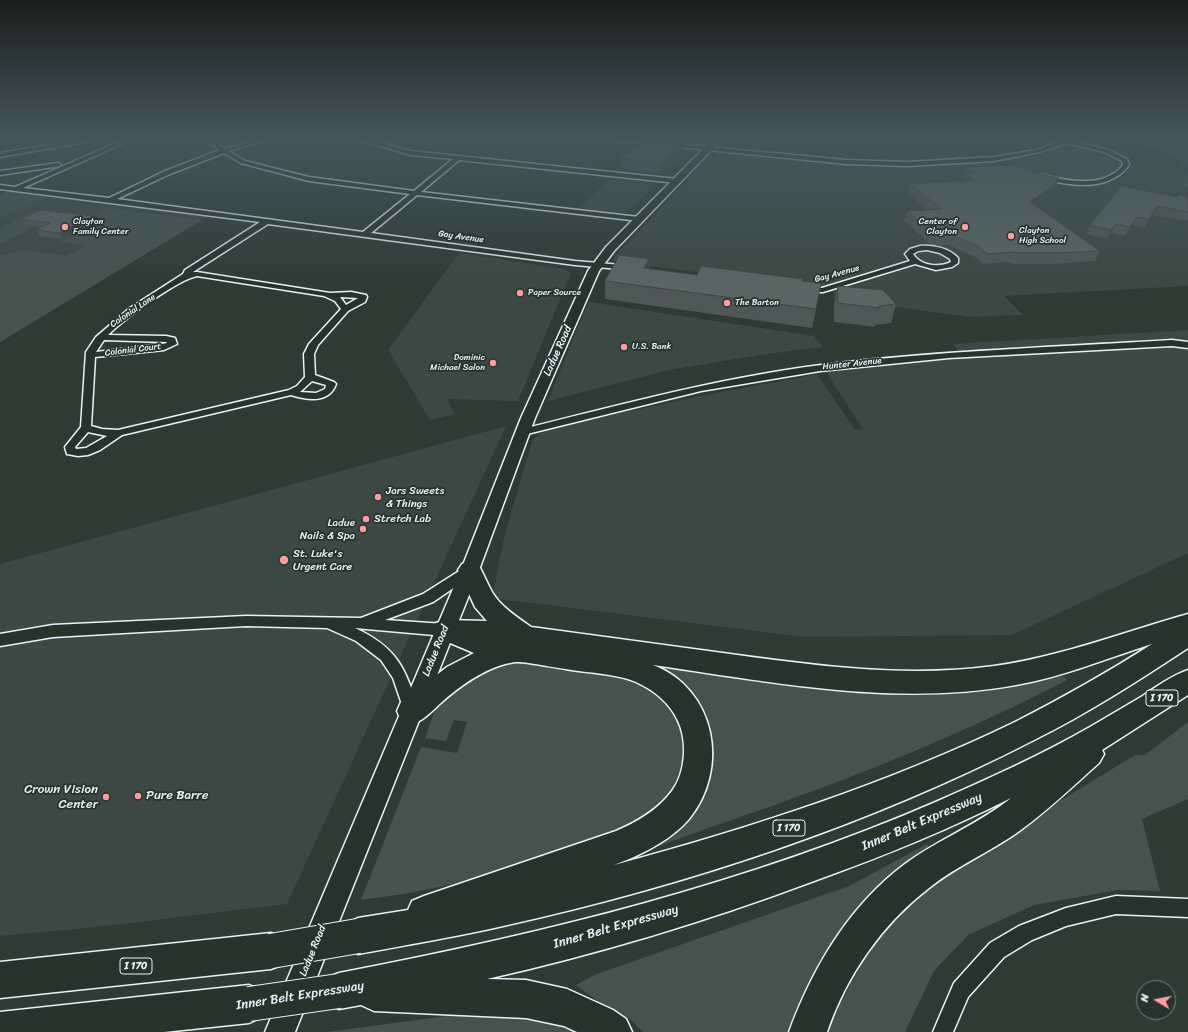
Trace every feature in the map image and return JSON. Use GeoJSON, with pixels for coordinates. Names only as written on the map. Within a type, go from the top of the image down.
{"type":"FeatureCollection","features":[{"type":"Feature","properties":{"kind":"highway"},"geometry":{"type":"LineString","coordinates":[[358,936],[621,846],[652,830],[667,820],[683,802],[695,780],[699,759],[698,740],[693,722],[682,702],[667,688],[653,678],[634,670],[522,644],[490,609],[481,596],[470,570]]}},
{"type":"Feature","properties":{"kind":"highway"},"geometry":{"type":"LineString","coordinates":[[445,630],[483,646],[522,644],[823,678],[876,682],[927,683],[970,680],[1017,674],[1051,666],[1188,624]]}},
{"type":"Feature","properties":{"kind":"highway","name":"I 170"},"geometry":{"type":"LineString","coordinates":[[0,980],[271,950],[358,936],[447,920],[546,899],[680,863],[754,840],[887,792],[1002,742],[1101,690],[1188,635]]}},
{"type":"Feature","properties":{"kind":"highway"},"geometry":{"type":"LineString","coordinates":[[411,711],[454,675],[468,667],[522,644]]}},
{"type":"Feature","properties":{"kind":"highway","name":"Inner Belt Expressway"},"geometry":{"type":"LineString","coordinates":[[0,1031],[249,1004],[339,991],[502,958],[577,939],[748,888],[888,838],[1004,787],[1064,757],[1136,715],[1188,681]]}},
{"type":"Feature","properties":{"kind":"highway"},"geometry":{"type":"LineString","coordinates":[[808,1032],[816,1009],[838,967],[858,935],[885,904],[917,876],[960,848],[1008,821],[1136,715]]}},
{"type":"Feature","properties":{"kind":"highway"},"geometry":{"type":"LineString","coordinates":[[339,991],[526,999],[567,1008],[600,1023],[613,1032]]}},
{"type":"Feature","properties":{"kind":"main road","name":"Ladue Road"},"geometry":{"type":"LineString","coordinates":[[280,1032],[470,570],[523,432],[596,268],[606,254],[671,187]]}},
{"type":"Feature","properties":{"kind":"street","name":"Gay Avenue"},"geometry":{"type":"LineString","coordinates":[[1,187],[110,200],[596,268],[639,270]]}},
{"type":"Feature","properties":{"kind":"street"},"geometry":{"type":"LineString","coordinates":[[14,189],[18,187]]}},
{"type":"Feature","properties":{"kind":"street"},"geometry":{"type":"LineString","coordinates":[[110,200],[136,187]]}},
{"type":"Feature","properties":{"kind":"street"},"geometry":{"type":"LineString","coordinates":[[371,187],[639,219]]}},
{"type":"Feature","properties":{"kind":"street"},"geometry":{"type":"LineString","coordinates":[[364,235],[422,187]]}},
{"type":"Feature","properties":{"kind":"street","name":"Colonial Lane"},"geometry":{"type":"LineString","coordinates":[[86,427],[91,355],[93,345],[100,337],[112,325],[186,276],[188,272],[266,222]]}},
{"type":"Feature","properties":{"kind":"street","name":"Colonial Lane"},"geometry":{"type":"LineString","coordinates":[[197,274],[274,223]]}},
{"type":"Feature","properties":{"kind":"street"},"geometry":{"type":"LineString","coordinates":[[923,248],[942,251],[951,255],[955,260],[950,265],[937,267],[915,262],[909,254],[917,249],[923,248]]}},
{"type":"Feature","properties":{"kind":"street","name":"Gay Avenue"},"geometry":{"type":"LineString","coordinates":[[797,289],[811,291],[823,290],[915,262]]}},
{"type":"Feature","properties":{"kind":"street"},"geometry":{"type":"LineString","coordinates":[[202,263],[206,265],[212,264]]}},
{"type":"Feature","properties":{"kind":"street","name":"Colonial Lane"},"geometry":{"type":"LineString","coordinates":[[186,276],[197,274],[331,295],[347,294],[363,297],[362,300],[345,309],[323,332],[311,350],[308,362],[310,377]]}},
{"type":"Feature","properties":{"kind":"street"},"geometry":{"type":"LineString","coordinates":[[331,295],[338,299],[345,309]]}},
{"type":"Feature","properties":{"kind":"street","name":"Colonial Court"},"geometry":{"type":"LineString","coordinates":[[91,355],[164,347],[172,344],[172,340],[166,339],[100,337]]}},
{"type":"Feature","properties":{"kind":"street","name":"Hunter Avenue"},"geometry":{"type":"LineString","coordinates":[[523,432],[700,388],[820,368],[957,354],[1172,343],[1188,345]]}},
{"type":"Feature","properties":{"kind":"street"},"geometry":{"type":"LineString","coordinates":[[118,433],[90,451],[77,454],[71,452],[70,447],[86,427],[101,433],[118,433],[292,392],[300,388],[310,377],[331,384],[329,390],[318,396],[304,396],[292,392]]}},
{"type":"Feature","properties":{"kind":"street"},"geometry":{"type":"LineString","coordinates":[[360,623],[428,598],[470,570]]}},
{"type":"Feature","properties":{"kind":"street"},"geometry":{"type":"LineString","coordinates":[[0,640],[53,631],[246,621],[360,623],[445,630]]}},
{"type":"Feature","properties":{"kind":"street"},"geometry":{"type":"LineString","coordinates":[[323,622],[345,630],[367,641],[381,650],[390,659],[398,673],[411,711]]}},
{"type":"Feature","properties":{"kind":"street"},"geometry":{"type":"LineString","coordinates":[[943,1032],[960,990],[996,950],[1026,933],[1066,917],[1116,905],[1188,908]]}},
{"type":"Feature","properties":{"kind":"shaded area"},"geometry":{"type":"Polygon","coordinates":[[[601,187],[654,187],[625,213],[579,208],[601,187]]]}},
{"type":"Feature","properties":{"kind":"shaded area","name":"Clayton High School"},"geometry":{"type":"Polygon","coordinates":[[[681,187],[1188,187],[1188,286],[1004,296],[1023,315],[969,317],[833,298],[834,291],[614,261],[614,257],[681,187]]]}},
{"type":"Feature","properties":{"kind":"shaded area"},"geometry":{"type":"Polygon","coordinates":[[[12,190],[208,216],[0,342],[0,195],[12,190]]]}},
{"type":"Feature","properties":{"kind":"shaded area"},"geometry":{"type":"Polygon","coordinates":[[[12,190],[48,195],[43,198],[44,199],[0,218],[0,195],[12,190]]]}},
{"type":"Feature","properties":{"kind":"shaded area"},"geometry":{"type":"Polygon","coordinates":[[[107,208],[202,220],[0,342],[0,255],[24,250],[67,256],[87,246],[59,242],[97,223],[95,222],[103,218],[91,216],[107,208]]]}},
{"type":"Feature","properties":{"kind":"shaded area"},"geometry":{"type":"Polygon","coordinates":[[[35,210],[67,215],[36,226],[0,244],[0,228],[35,210]]]}},
{"type":"Feature","properties":{"kind":"shaded area"},"geometry":{"type":"Polygon","coordinates":[[[459,253],[565,269],[571,273],[518,401],[447,399],[455,414],[430,420],[388,350],[459,253]]]}},
{"type":"Feature","properties":{"kind":"shaded area"},"geometry":{"type":"Polygon","coordinates":[[[589,302],[814,336],[823,347],[759,355],[669,370],[548,401],[589,302]]]}},
{"type":"Feature","properties":{"kind":"shaded area"},"geometry":{"type":"Polygon","coordinates":[[[1188,330],[1188,553],[1012,635],[805,637],[492,598],[504,538],[532,441],[539,434],[552,428],[696,397],[817,374],[855,430],[863,429],[826,372],[927,360],[965,359],[953,344],[1188,330]]]}},
{"type":"Feature","properties":{"kind":"shaded area"},"geometry":{"type":"Polygon","coordinates":[[[506,426],[287,904],[106,926],[0,936],[0,564],[506,426]]]}},
{"type":"Feature","properties":{"kind":"shaded area"},"geometry":{"type":"Polygon","coordinates":[[[517,658],[633,676],[669,701],[688,736],[680,785],[644,827],[484,878],[410,893],[361,900],[421,747],[457,753],[467,722],[454,720],[446,741],[425,738],[435,710],[441,700],[461,679],[517,658]]]}},
{"type":"Feature","properties":{"kind":"shaded area"},"geometry":{"type":"Polygon","coordinates":[[[635,659],[822,685],[1058,671],[1067,680],[975,725],[880,765],[848,778],[656,847],[654,840],[710,749],[635,659]]]}},
{"type":"Feature","properties":{"kind":"shaded area"},"geometry":{"type":"Polygon","coordinates":[[[1188,722],[1188,799],[1142,819],[1160,891],[1118,890],[1034,905],[968,935],[934,971],[905,1032],[829,1032],[838,1008],[866,955],[899,910],[944,872],[1135,755],[1145,755],[1188,722]]]}},
{"type":"Feature","properties":{"kind":"shaded area"},"geometry":{"type":"Polygon","coordinates":[[[927,844],[930,851],[791,1032],[643,1032],[629,1018],[600,1003],[576,985],[594,975],[849,886],[927,844]]]}},
{"type":"Feature","properties":{"kind":"shaded area"},"geometry":{"type":"Polygon","coordinates":[[[526,1010],[593,1032],[327,1032],[484,1011],[526,1010]]]}},
{"type":"Feature","properties":{"kind":"building"},"geometry":{"type":"Polygon","coordinates":[[[914,187],[1051,187],[1030,202],[1100,251],[1059,253],[1014,252],[987,254],[978,246],[952,235],[932,233],[907,211],[942,209],[914,187]]]}},
{"type":"Feature","properties":{"kind":"building"},"geometry":{"type":"Polygon","coordinates":[[[1121,187],[1178,197],[1179,194],[1188,198],[1188,212],[1157,206],[1149,219],[1137,217],[1130,227],[1116,224],[1111,230],[1090,225],[1121,187]]]}},
{"type":"Feature","properties":{"kind":"building"},"geometry":{"type":"Polygon","coordinates":[[[41,210],[93,216],[60,233],[36,230],[50,223],[21,219],[41,210]]]}},
{"type":"Feature","properties":{"kind":"building"},"geometry":{"type":"Polygon","coordinates":[[[620,255],[649,259],[644,268],[697,275],[701,266],[803,279],[802,281],[821,283],[816,309],[605,281],[620,255]]]}},
{"type":"Feature","properties":{"kind":"building"},"geometry":{"type":"Polygon","coordinates":[[[838,286],[883,290],[896,304],[878,306],[880,308],[838,303],[838,286]]]}},
{"type":"Feature","properties":{"kind":"place","name":"Clayton Family Center"},"geometry":{"type":"Point","coordinates":[65,227]}},
{"type":"Feature","properties":{"kind":"place","name":"Center of Clayton"},"geometry":{"type":"Point","coordinates":[965,227]}},
{"type":"Feature","properties":{"kind":"place","name":"Clayton High School"},"geometry":{"type":"Point","coordinates":[1011,236]}},
{"type":"Feature","properties":{"kind":"place","name":"Paper Source"},"geometry":{"type":"Point","coordinates":[520,293]}},
{"type":"Feature","properties":{"kind":"place","name":"The Barton"},"geometry":{"type":"Point","coordinates":[727,303]}},
{"type":"Feature","properties":{"kind":"place","name":"U.S. Bank"},"geometry":{"type":"Point","coordinates":[624,347]}},
{"type":"Feature","properties":{"kind":"place","name":"Dominic Michael Salon"},"geometry":{"type":"Point","coordinates":[493,363]}},
{"type":"Feature","properties":{"kind":"place","name":"Jars Sweets & Things"},"geometry":{"type":"Point","coordinates":[378,497]}},
{"type":"Feature","properties":{"kind":"place","name":"Stretch Lab"},"geometry":{"type":"Point","coordinates":[366,519]}},
{"type":"Feature","properties":{"kind":"place","name":"Ladue Nails & Spa"},"geometry":{"type":"Point","coordinates":[363,529]}},
{"type":"Feature","properties":{"kind":"place","name":"St. Luke's Urgent Care"},"geometry":{"type":"Point","coordinates":[284,560]}},
{"type":"Feature","properties":{"kind":"place","name":"Pure Barre"},"geometry":{"type":"Point","coordinates":[138,796]}},
{"type":"Feature","properties":{"kind":"place","name":"Crown Vision Center"},"geometry":{"type":"Point","coordinates":[106,797]}}]}
